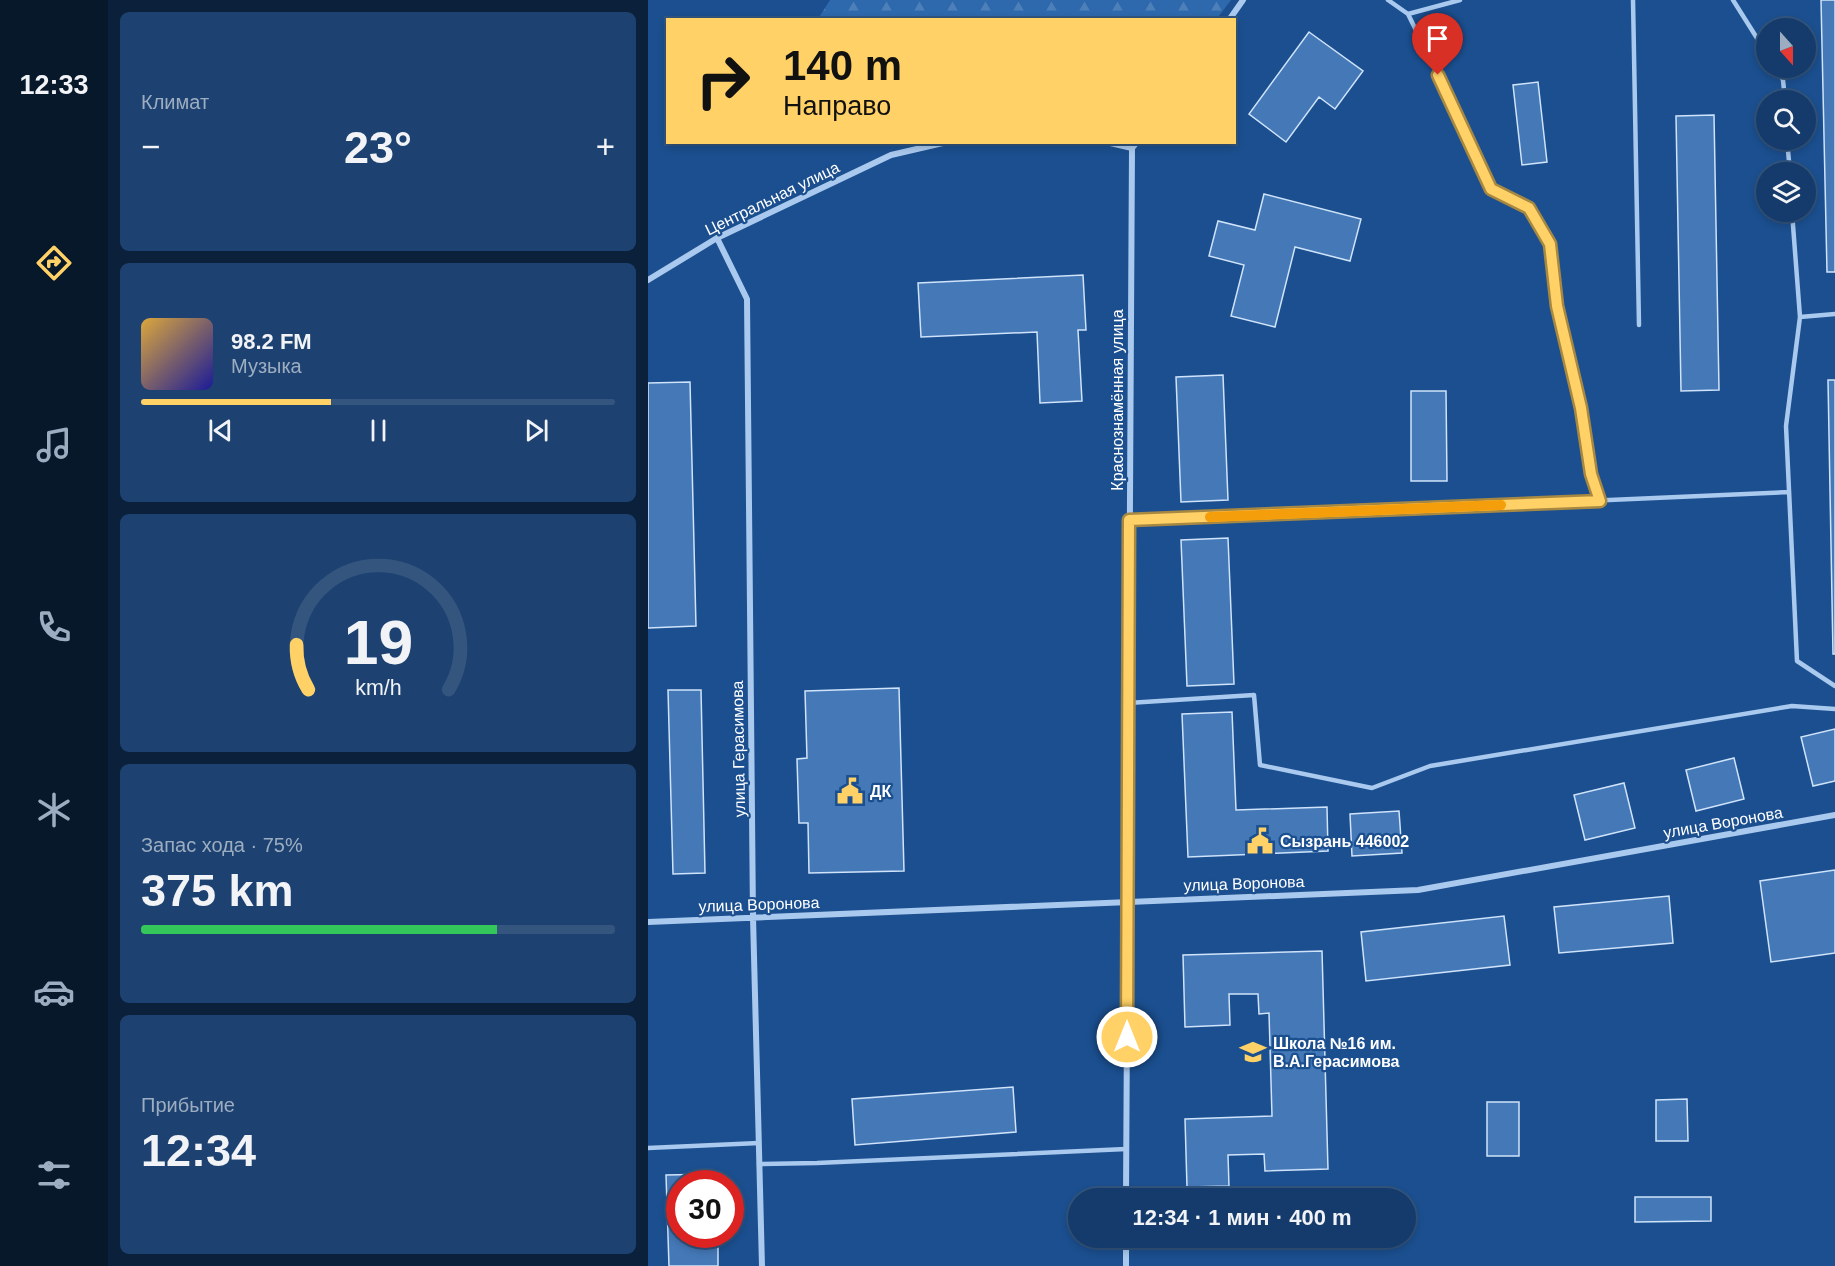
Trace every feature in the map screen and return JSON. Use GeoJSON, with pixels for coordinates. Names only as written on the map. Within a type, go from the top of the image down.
{"type":"FeatureCollection","features":[{"type":"Feature","properties":{"kind":"street"},"geometry":{"type":"LineString","coordinates":[[1230,18],[1243,0]]}},
{"type":"Feature","properties":{"kind":"street","name":"Центральная улица"},"geometry":{"type":"LineString","coordinates":[[648,280],[717,238],[891,155],[938,144]]}},
{"type":"Feature","properties":{"kind":"street","name":"Краснознамённая улица"},"geometry":{"type":"LineString","coordinates":[[1126,1188],[1129,520],[1134,146]]}},
{"type":"Feature","properties":{"kind":"street","name":"улица Герасимова"},"geometry":{"type":"LineString","coordinates":[[717,238],[747,299],[753,917],[762,1266]]}},
{"type":"Feature","properties":{"kind":"street","name":"улица Воронова"},"geometry":{"type":"LineString","coordinates":[[648,922],[1418,890],[1835,815]]}},
{"type":"Feature","properties":{"kind":"street"},"geometry":{"type":"LineString","coordinates":[[1126,1248],[1126,1266]]}},
{"type":"Feature","properties":{"kind":"lane"},"geometry":{"type":"LineString","coordinates":[[1388,0],[1408,15],[1491,189],[1529,208],[1550,244],[1557,306],[1581,408],[1591,474],[1600,501]]}},
{"type":"Feature","properties":{"kind":"lane"},"geometry":{"type":"LineString","coordinates":[[1408,15],[1460,0]]}},
{"type":"Feature","properties":{"kind":"lane"},"geometry":{"type":"LineString","coordinates":[[1632,0],[1640,325]]}},
{"type":"Feature","properties":{"kind":"lane"},"geometry":{"type":"LineString","coordinates":[[1733,0],[1756,37]]}},
{"type":"Feature","properties":{"kind":"lane"},"geometry":{"type":"LineString","coordinates":[[1793,222],[1800,317],[1786,426],[1797,661],[1835,686]]}},
{"type":"Feature","properties":{"kind":"lane"},"geometry":{"type":"LineString","coordinates":[[1800,317],[1835,314]]}},
{"type":"Feature","properties":{"kind":"lane"},"geometry":{"type":"LineString","coordinates":[[1129,520],[1789,492]]}},
{"type":"Feature","properties":{"kind":"lane"},"geometry":{"type":"LineString","coordinates":[[1128,703],[1254,696],[1260,765],[1372,788],[1430,766],[1792,706],[1835,709]]}},
{"type":"Feature","properties":{"kind":"lane"},"geometry":{"type":"LineString","coordinates":[[649,1149],[759,1143]]}},
{"type":"Feature","properties":{"kind":"lane"},"geometry":{"type":"LineString","coordinates":[[759,1164],[1126,1149]]}},
{"type":"Feature","properties":{"kind":"green space"},"geometry":{"type":"Polygon","coordinates":[[[830,0],[1231,0],[1218,18],[819,18],[830,0]]]}},
{"type":"Feature","properties":{"kind":"building"},"geometry":{"type":"Polygon","coordinates":[[[1821,0],[1835,0],[1835,272],[1827,272],[1821,0]]]}},
{"type":"Feature","properties":{"kind":"building"},"geometry":{"type":"Polygon","coordinates":[[[1309,32],[1363,71],[1335,109],[1319,97],[1286,142],[1249,114],[1309,32]]]}},
{"type":"Feature","properties":{"kind":"building"},"geometry":{"type":"Polygon","coordinates":[[[1538,82],[1547,162],[1522,165],[1513,85],[1538,82]]]}},
{"type":"Feature","properties":{"kind":"building"},"geometry":{"type":"Polygon","coordinates":[[[1714,115],[1719,390],[1681,391],[1676,116],[1714,115]]]}},
{"type":"Feature","properties":{"kind":"building"},"geometry":{"type":"Polygon","coordinates":[[[1264,194],[1361,219],[1350,261],[1295,247],[1275,327],[1231,316],[1244,265],[1209,256],[1218,221],[1255,230],[1264,194]]]}},
{"type":"Feature","properties":{"kind":"building"},"geometry":{"type":"Polygon","coordinates":[[[1083,275],[1086,330],[1078,330],[1082,401],[1040,403],[1037,332],[921,337],[918,283],[1083,275]]]}},
{"type":"Feature","properties":{"kind":"building"},"geometry":{"type":"Polygon","coordinates":[[[1223,375],[1228,500],[1181,502],[1176,377],[1223,375]]]}},
{"type":"Feature","properties":{"kind":"building"},"geometry":{"type":"Polygon","coordinates":[[[1828,380],[1835,380],[1835,654],[1833,654],[1828,380]]]}},
{"type":"Feature","properties":{"kind":"building"},"geometry":{"type":"Polygon","coordinates":[[[690,382],[696,626],[648,628],[648,383],[690,382]]]}},
{"type":"Feature","properties":{"kind":"building"},"geometry":{"type":"Polygon","coordinates":[[[1411,391],[1446,391],[1447,481],[1411,481],[1411,391]]]}},
{"type":"Feature","properties":{"kind":"building"},"geometry":{"type":"Polygon","coordinates":[[[1228,538],[1234,684],[1187,686],[1181,540],[1228,538]]]}},
{"type":"Feature","properties":{"kind":"building","name":"ДК"},"geometry":{"type":"Polygon","coordinates":[[[899,688],[904,871],[809,873],[808,823],[799,823],[797,759],[807,758],[805,691],[899,688]]]}},
{"type":"Feature","properties":{"kind":"building"},"geometry":{"type":"Polygon","coordinates":[[[668,690],[701,690],[705,873],[673,874],[668,690]]]}},
{"type":"Feature","properties":{"kind":"building"},"geometry":{"type":"Polygon","coordinates":[[[1232,712],[1236,810],[1327,807],[1328,851],[1188,857],[1182,714],[1232,712]]]}},
{"type":"Feature","properties":{"kind":"building"},"geometry":{"type":"Polygon","coordinates":[[[1835,729],[1835,781],[1813,786],[1801,737],[1835,729]]]}},
{"type":"Feature","properties":{"kind":"building"},"geometry":{"type":"Polygon","coordinates":[[[1734,758],[1744,799],[1696,811],[1686,770],[1734,758]]]}},
{"type":"Feature","properties":{"kind":"building"},"geometry":{"type":"Polygon","coordinates":[[[1624,783],[1635,828],[1585,840],[1574,795],[1624,783]]]}},
{"type":"Feature","properties":{"kind":"building"},"geometry":{"type":"Polygon","coordinates":[[[1399,811],[1402,853],[1352,856],[1350,814],[1399,811]]]}},
{"type":"Feature","properties":{"kind":"building"},"geometry":{"type":"Polygon","coordinates":[[[1835,870],[1835,953],[1771,962],[1760,881],[1835,870]]]}},
{"type":"Feature","properties":{"kind":"building"},"geometry":{"type":"Polygon","coordinates":[[[1669,896],[1673,943],[1559,953],[1554,907],[1669,896]]]}},
{"type":"Feature","properties":{"kind":"building"},"geometry":{"type":"Polygon","coordinates":[[[1504,916],[1510,965],[1366,981],[1361,932],[1504,916]]]}},
{"type":"Feature","properties":{"kind":"building"},"geometry":{"type":"Polygon","coordinates":[[[1322,951],[1328,1169],[1265,1171],[1264,1154],[1228,1155],[1229,1186],[1187,1187],[1185,1119],[1272,1116],[1269,1013],[1259,1014],[1258,994],[1229,994],[1230,1025],[1185,1027],[1183,955],[1322,951]]]}},
{"type":"Feature","properties":{"kind":"building"},"geometry":{"type":"Polygon","coordinates":[[[1013,1087],[1016,1132],[855,1145],[852,1099],[1013,1087]]]}},
{"type":"Feature","properties":{"kind":"building"},"geometry":{"type":"Polygon","coordinates":[[[1687,1099],[1688,1141],[1656,1141],[1656,1100],[1687,1099]]]}},
{"type":"Feature","properties":{"kind":"building"},"geometry":{"type":"Polygon","coordinates":[[[1487,1102],[1519,1102],[1519,1156],[1487,1156],[1487,1102]]]}},
{"type":"Feature","properties":{"kind":"building"},"geometry":{"type":"Polygon","coordinates":[[[1635,1197],[1711,1197],[1711,1221],[1635,1222],[1635,1197]]]}},
{"type":"Feature","properties":{"kind":"building"},"geometry":{"type":"Polygon","coordinates":[[[668,1248],[718,1248],[718,1266],[669,1266],[668,1248]]]}},
{"type":"Feature","properties":{"kind":"slow traffic"},"geometry":{"type":"LineString","coordinates":[[1210,517],[1501,505]]}},
{"type":"Feature","properties":{"kind":"place","name":"ДК"},"geometry":{"type":"Point","coordinates":[850,791]}},
{"type":"Feature","properties":{"kind":"place","name":"Сызрань 446002"},"geometry":{"type":"Point","coordinates":[1260,841]}},
{"type":"Feature","properties":{"kind":"place","name":"Школа №16 им. В.А.Герасимова"},"geometry":{"type":"Point","coordinates":[1253,1052]}},
{"type":"Feature","properties":{"kind":"route"},"geometry":{"type":"LineString","coordinates":[[1127,1037],[1129,520],[1600,501],[1591,474],[1581,408],[1557,306],[1550,244],[1529,208],[1491,189],[1438,75]]}}]}
